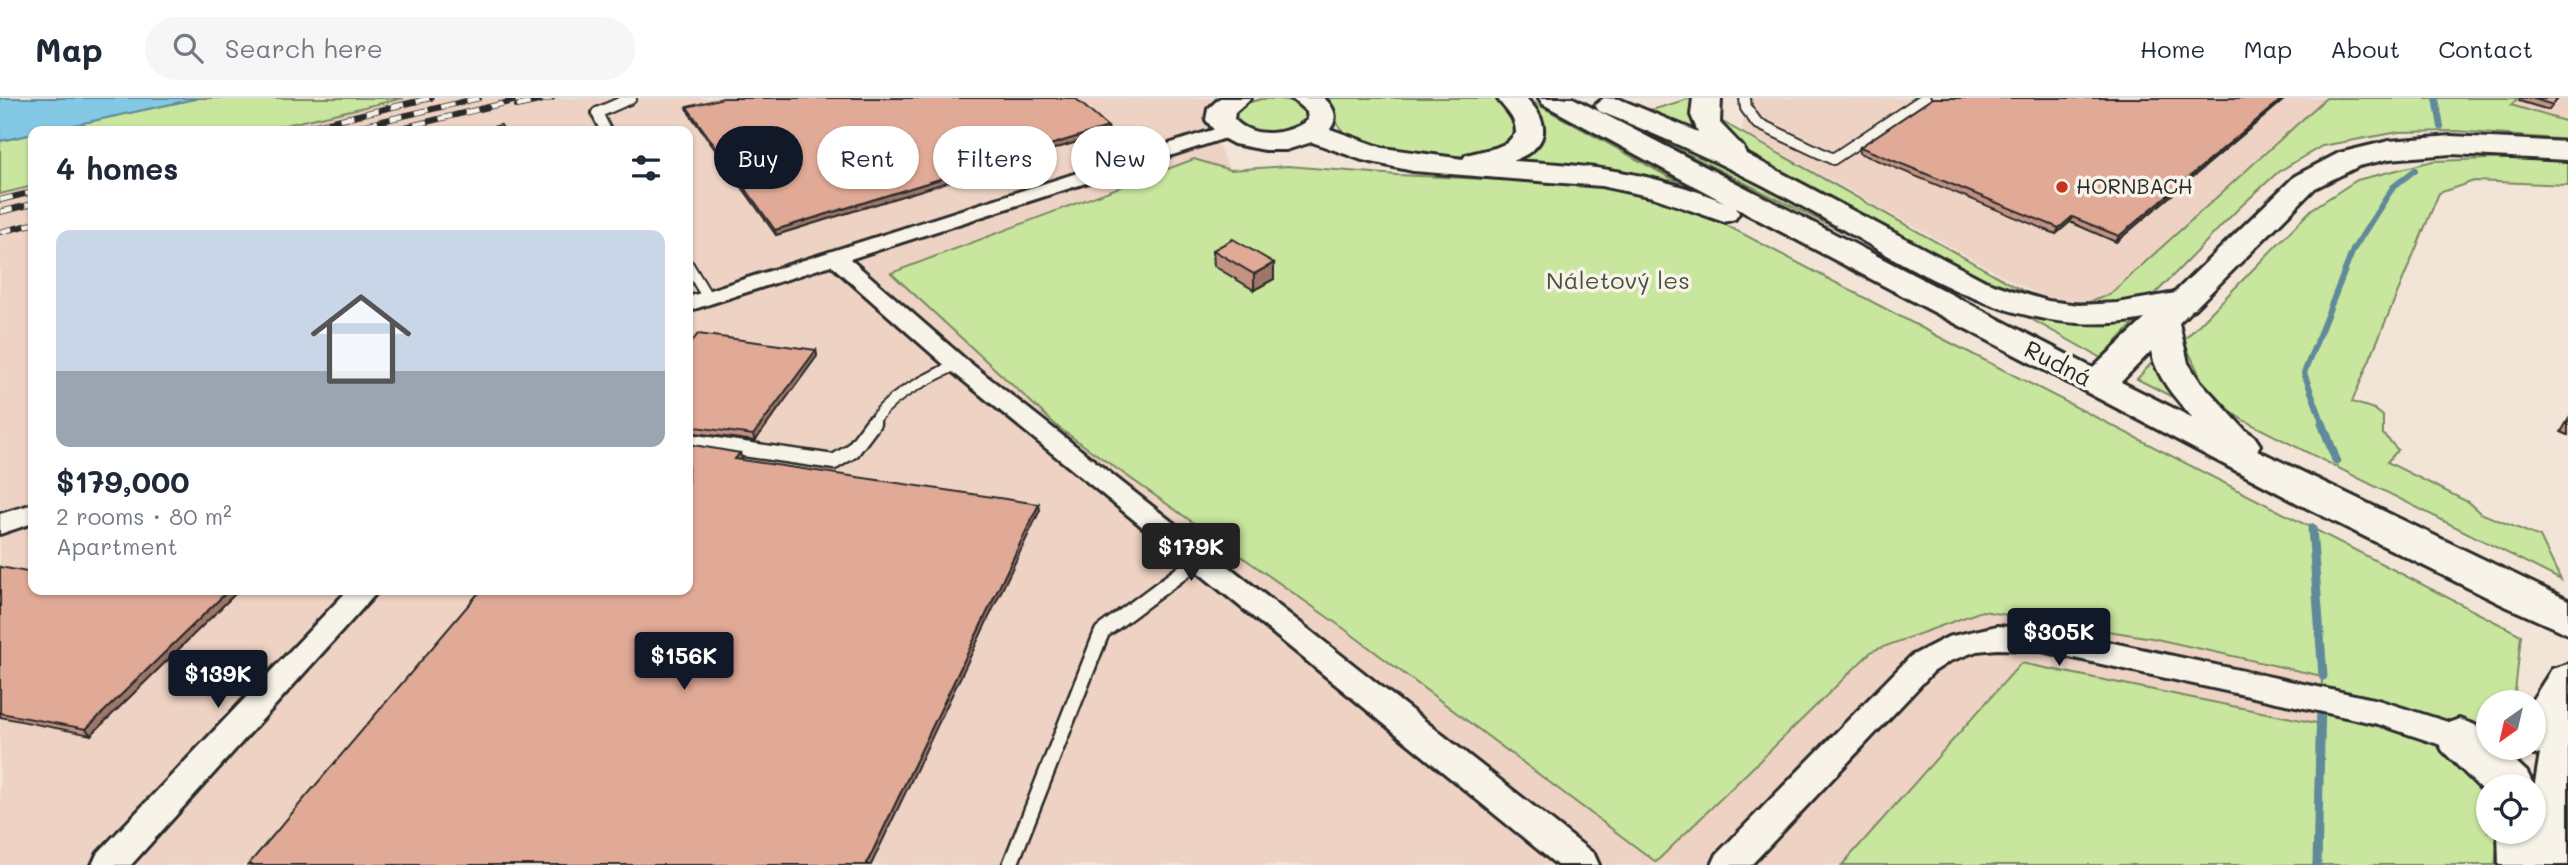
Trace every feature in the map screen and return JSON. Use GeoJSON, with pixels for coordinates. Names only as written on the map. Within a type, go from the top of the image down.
{"type":"FeatureCollection","features":[{"type":"Feature","properties":{"kind":"main road"},"geometry":{"type":"LineString","coordinates":[[1237,98],[1221,112],[1220,120],[1228,131],[1248,139],[1273,142],[1290,140],[1311,132],[1321,123],[1321,112],[1305,98]]}},
{"type":"Feature","properties":{"kind":"main road"},"geometry":{"type":"LineString","coordinates":[[1435,164],[1487,160],[1518,148],[1530,135],[1532,127],[1527,112],[1511,98]]}},
{"type":"Feature","properties":{"kind":"main road","name":"Rudná"},"geometry":{"type":"LineString","coordinates":[[1553,98],[1783,222],[2097,385],[2315,496],[2568,618]]}},
{"type":"Feature","properties":{"kind":"main road"},"geometry":{"type":"LineString","coordinates":[[1707,98],[1703,113],[1709,129],[1743,161]]}},
{"type":"Feature","properties":{"kind":"main road"},"geometry":{"type":"LineString","coordinates":[[1594,100],[1677,131],[1743,161],[1973,288],[2022,305],[2078,314],[2172,312]]}},
{"type":"Feature","properties":{"kind":"main road"},"geometry":{"type":"LineString","coordinates":[[1594,100],[1638,106],[1669,100]]}},
{"type":"Feature","properties":{"kind":"main road"},"geometry":{"type":"LineString","coordinates":[[1311,132],[1369,153],[1435,164],[1606,178],[1652,187],[1699,202],[1737,219],[2085,407],[2138,432],[2315,496]]}},
{"type":"Feature","properties":{"kind":"main road"},"geometry":{"type":"LineString","coordinates":[[2097,385],[2305,182],[2349,159],[2389,150],[2451,145],[2568,151]]}},
{"type":"Feature","properties":{"kind":"main road"},"geometry":{"type":"LineString","coordinates":[[1973,288],[2064,368]]}},
{"type":"Feature","properties":{"kind":"main road"},"geometry":{"type":"LineString","coordinates":[[2172,312],[2171,363],[2193,398],[2232,439],[2315,496]]}},
{"type":"Feature","properties":{"kind":"main road"},"geometry":{"type":"LineString","coordinates":[[2546,717],[2568,681]]}},
{"type":"Feature","properties":{"kind":"main road"},"geometry":{"type":"LineString","coordinates":[[2546,865],[2568,723]]}},
{"type":"Feature","properties":{"kind":"main road"},"geometry":{"type":"LineString","coordinates":[[2474,739],[2501,774]]}},
{"type":"Feature","properties":{"kind":"main road"},"geometry":{"type":"LineString","coordinates":[[2523,844],[2524,865]]}},
{"type":"Feature","properties":{"kind":"street"},"geometry":{"type":"LineString","coordinates":[[698,301],[1228,131]]}},
{"type":"Feature","properties":{"kind":"street"},"geometry":{"type":"LineString","coordinates":[[836,258],[957,364],[1582,865]]}},
{"type":"Feature","properties":{"kind":"street"},"geometry":{"type":"LineString","coordinates":[[0,524],[28,515]]}},
{"type":"Feature","properties":{"kind":"street"},"geometry":{"type":"LineString","coordinates":[[109,865],[360,595]]}},
{"type":"Feature","properties":{"kind":"street"},"geometry":{"type":"LineString","coordinates":[[1729,865],[1922,664],[1951,646],[1975,639],[2021,636],[2059,642],[2378,712],[2474,739]]}},
{"type":"Feature","properties":{"kind":"lane"},"geometry":{"type":"LineString","coordinates":[[604,126],[597,113],[631,98]]}},
{"type":"Feature","properties":{"kind":"lane"},"geometry":{"type":"LineString","coordinates":[[1745,98],[1746,108],[1757,123],[1833,159],[1925,98]]}},
{"type":"Feature","properties":{"kind":"lane"},"geometry":{"type":"LineString","coordinates":[[693,283],[698,301]]}},
{"type":"Feature","properties":{"kind":"lane"},"geometry":{"type":"LineString","coordinates":[[693,442],[834,462],[853,452],[886,405],[911,388],[957,364]]}},
{"type":"Feature","properties":{"kind":"lane"},"geometry":{"type":"LineString","coordinates":[[1010,865],[1102,632],[1200,559]]}},
{"type":"Feature","properties":{"kind":"shaded area"},"geometry":{"type":"Polygon","coordinates":[[[404,98],[1217,98],[1205,117],[1230,170],[1194,159],[1170,168],[1170,126],[1071,126],[1071,189],[1114,189],[892,272],[1059,428],[1343,628],[1656,862],[1872,651],[1982,611],[2152,638],[2323,676],[2476,742],[2476,760],[2493,760],[2499,774],[2476,774],[2476,779],[2021,663],[1842,865],[0,865],[0,194],[28,187],[28,595],[693,595],[693,126],[281,126],[404,98]]]}},
{"type":"Feature","properties":{"kind":"shaded area"},"geometry":{"type":"Polygon","coordinates":[[[1747,98],[2326,98],[2109,295],[2089,302],[2064,302],[2034,293],[1742,131],[1747,98]]]}},
{"type":"Feature","properties":{"kind":"shaded area"},"geometry":{"type":"Polygon","coordinates":[[[2518,98],[2568,98],[2568,122],[2510,105],[2518,98]]]}},
{"type":"Feature","properties":{"kind":"green space"},"geometry":{"type":"Polygon","coordinates":[[[199,98],[404,98],[281,126],[69,126],[199,98]]]}},
{"type":"Feature","properties":{"kind":"green space"},"geometry":{"type":"Polygon","coordinates":[[[1321,98],[1498,98],[1522,126],[1505,146],[1490,152],[1448,157],[1399,152],[1358,140],[1344,132],[1321,98]]]}},
{"type":"Feature","properties":{"kind":"green space"},"geometry":{"type":"Polygon","coordinates":[[[1519,98],[1526,98],[1705,197],[1491,165],[1517,157],[1519,98]]]}},
{"type":"Feature","properties":{"kind":"green space"},"geometry":{"type":"Polygon","coordinates":[[[1698,98],[1699,133],[1636,110],[1655,109],[1698,98]]]}},
{"type":"Feature","properties":{"kind":"green space"},"geometry":{"type":"Polygon","coordinates":[[[2326,98],[2518,98],[2511,105],[2568,122],[2568,140],[2457,131],[2399,132],[2322,146],[2278,172],[2152,297],[2126,305],[2062,307],[2064,302],[2089,302],[2109,295],[2326,98]]]}},
{"type":"Feature","properties":{"kind":"green space"},"geometry":{"type":"Polygon","coordinates":[[[1261,99],[1282,99],[1296,103],[1301,107],[1306,119],[1295,129],[1271,135],[1248,132],[1233,122],[1234,110],[1240,105],[1261,99]]]}},
{"type":"Feature","properties":{"kind":"green space"},"geometry":{"type":"Polygon","coordinates":[[[1610,115],[1661,128],[1938,280],[1610,115]]]}},
{"type":"Feature","properties":{"kind":"green space"},"geometry":{"type":"Polygon","coordinates":[[[1714,117],[2043,302],[1987,286],[1745,153],[1714,117]]]}},
{"type":"Feature","properties":{"kind":"green space"},"geometry":{"type":"Polygon","coordinates":[[[28,135],[28,187],[0,194],[0,141],[28,135]]]}},
{"type":"Feature","properties":{"kind":"green space"},"geometry":{"type":"Polygon","coordinates":[[[2518,158],[2568,162],[2568,185],[2474,181],[2439,193],[2352,402],[2374,409],[2383,416],[2383,434],[2398,450],[2387,462],[2468,502],[2480,513],[2540,537],[2561,580],[2243,420],[2219,404],[2205,387],[2185,344],[2185,339],[2312,209],[2357,180],[2433,161],[2518,158]]]}},
{"type":"Feature","properties":{"kind":"green space","name":"Náletový les"},"geometry":{"type":"Polygon","coordinates":[[[1194,159],[1230,170],[1288,166],[1397,175],[1573,183],[1639,192],[1709,216],[2521,635],[2515,690],[2476,690],[2476,760],[2507,760],[2506,774],[2476,774],[2476,844],[2497,844],[2495,865],[1842,865],[2021,663],[2321,724],[2322,676],[2152,638],[1982,611],[1872,651],[1656,862],[1343,628],[1059,428],[891,273],[1114,189],[1170,189],[1170,168],[1194,159]]]}},
{"type":"Feature","properties":{"kind":"green space"},"geometry":{"type":"Polygon","coordinates":[[[2027,312],[2083,320],[2139,318],[2101,358],[2022,314],[2027,312]]]}},
{"type":"Feature","properties":{"kind":"green space"},"geometry":{"type":"Polygon","coordinates":[[[2155,359],[2188,405],[2137,379],[2155,359]]]}},
{"type":"Feature","properties":{"kind":"water"},"geometry":{"type":"Polygon","coordinates":[[[0,98],[199,98],[69,126],[28,126],[28,135],[0,141],[0,98]]]}},
{"type":"Feature","properties":{"kind":"building"},"geometry":{"type":"Polygon","coordinates":[[[723,98],[1075,98],[1107,126],[1071,126],[1071,138],[1057,143],[1057,126],[933,126],[933,181],[919,185],[919,126],[817,126],[817,189],[908,189],[775,230],[746,189],[803,189],[803,126],[714,126],[714,145],[687,107],[723,98]]]}},
{"type":"Feature","properties":{"kind":"building","name":"HORNBACH"},"geometry":{"type":"Polygon","coordinates":[[[1933,98],[2283,98],[2119,236],[2072,217],[2059,228],[1860,147],[1933,98]]]}},
{"type":"Feature","properties":{"kind":"building"},"geometry":{"type":"Polygon","coordinates":[[[2531,98],[2557,98],[2553,105],[2531,98]]]}},
{"type":"Feature","properties":{"kind":"building"},"geometry":{"type":"Polygon","coordinates":[[[1233,239],[1274,263],[1254,274],[1213,250],[1233,239]]]}},
{"type":"Feature","properties":{"kind":"building"},"geometry":{"type":"Polygon","coordinates":[[[698,334],[816,350],[753,435],[693,427],[693,340],[698,334]]]}},
{"type":"Feature","properties":{"kind":"building"},"geometry":{"type":"Polygon","coordinates":[[[693,445],[740,453],[735,459],[1039,504],[866,865],[248,865],[477,595],[693,595],[693,445]]]}},
{"type":"Feature","properties":{"kind":"building"},"geometry":{"type":"Polygon","coordinates":[[[0,567],[28,572],[28,595],[224,595],[86,729],[0,713],[0,567]]]}},
{"type":"Feature","properties":{"kind":"waterway"},"geometry":{"type":"LineString","coordinates":[[2436,98],[2441,127]]}},
{"type":"Feature","properties":{"kind":"waterway"},"geometry":{"type":"LineString","coordinates":[[2323,424],[2304,373],[2353,250],[2393,187],[2415,170]]}},
{"type":"Feature","properties":{"kind":"waterway"},"geometry":{"type":"LineString","coordinates":[[2322,423],[2336,460]]}},
{"type":"Feature","properties":{"kind":"waterway"},"geometry":{"type":"LineString","coordinates":[[2312,528],[2323,676]]}},
{"type":"Feature","properties":{"kind":"waterway"},"geometry":{"type":"LineString","coordinates":[[2317,865],[2321,703]]}},
{"type":"Feature","properties":{"kind":"railway"},"geometry":{"type":"LineString","coordinates":[[311,126],[431,98]]}},
{"type":"Feature","properties":{"kind":"railway"},"geometry":{"type":"LineString","coordinates":[[361,126],[479,98]]}},
{"type":"Feature","properties":{"kind":"railway"},"geometry":{"type":"LineString","coordinates":[[410,126],[526,98]]}},
{"type":"Feature","properties":{"kind":"railway"},"geometry":{"type":"LineString","coordinates":[[517,106],[552,98]]}},
{"type":"Feature","properties":{"kind":"railway"},"geometry":{"type":"LineString","coordinates":[[0,200],[28,193]]}},
{"type":"Feature","properties":{"kind":"railway"},"geometry":{"type":"LineString","coordinates":[[0,212],[28,205]]}},
{"type":"Feature","properties":{"kind":"railway"},"geometry":{"type":"LineString","coordinates":[[0,232],[28,225]]}},
{"type":"Feature","properties":{"kind":"place","name":"HORNBACH"},"geometry":{"type":"Point","coordinates":[2062,187]}}]}
